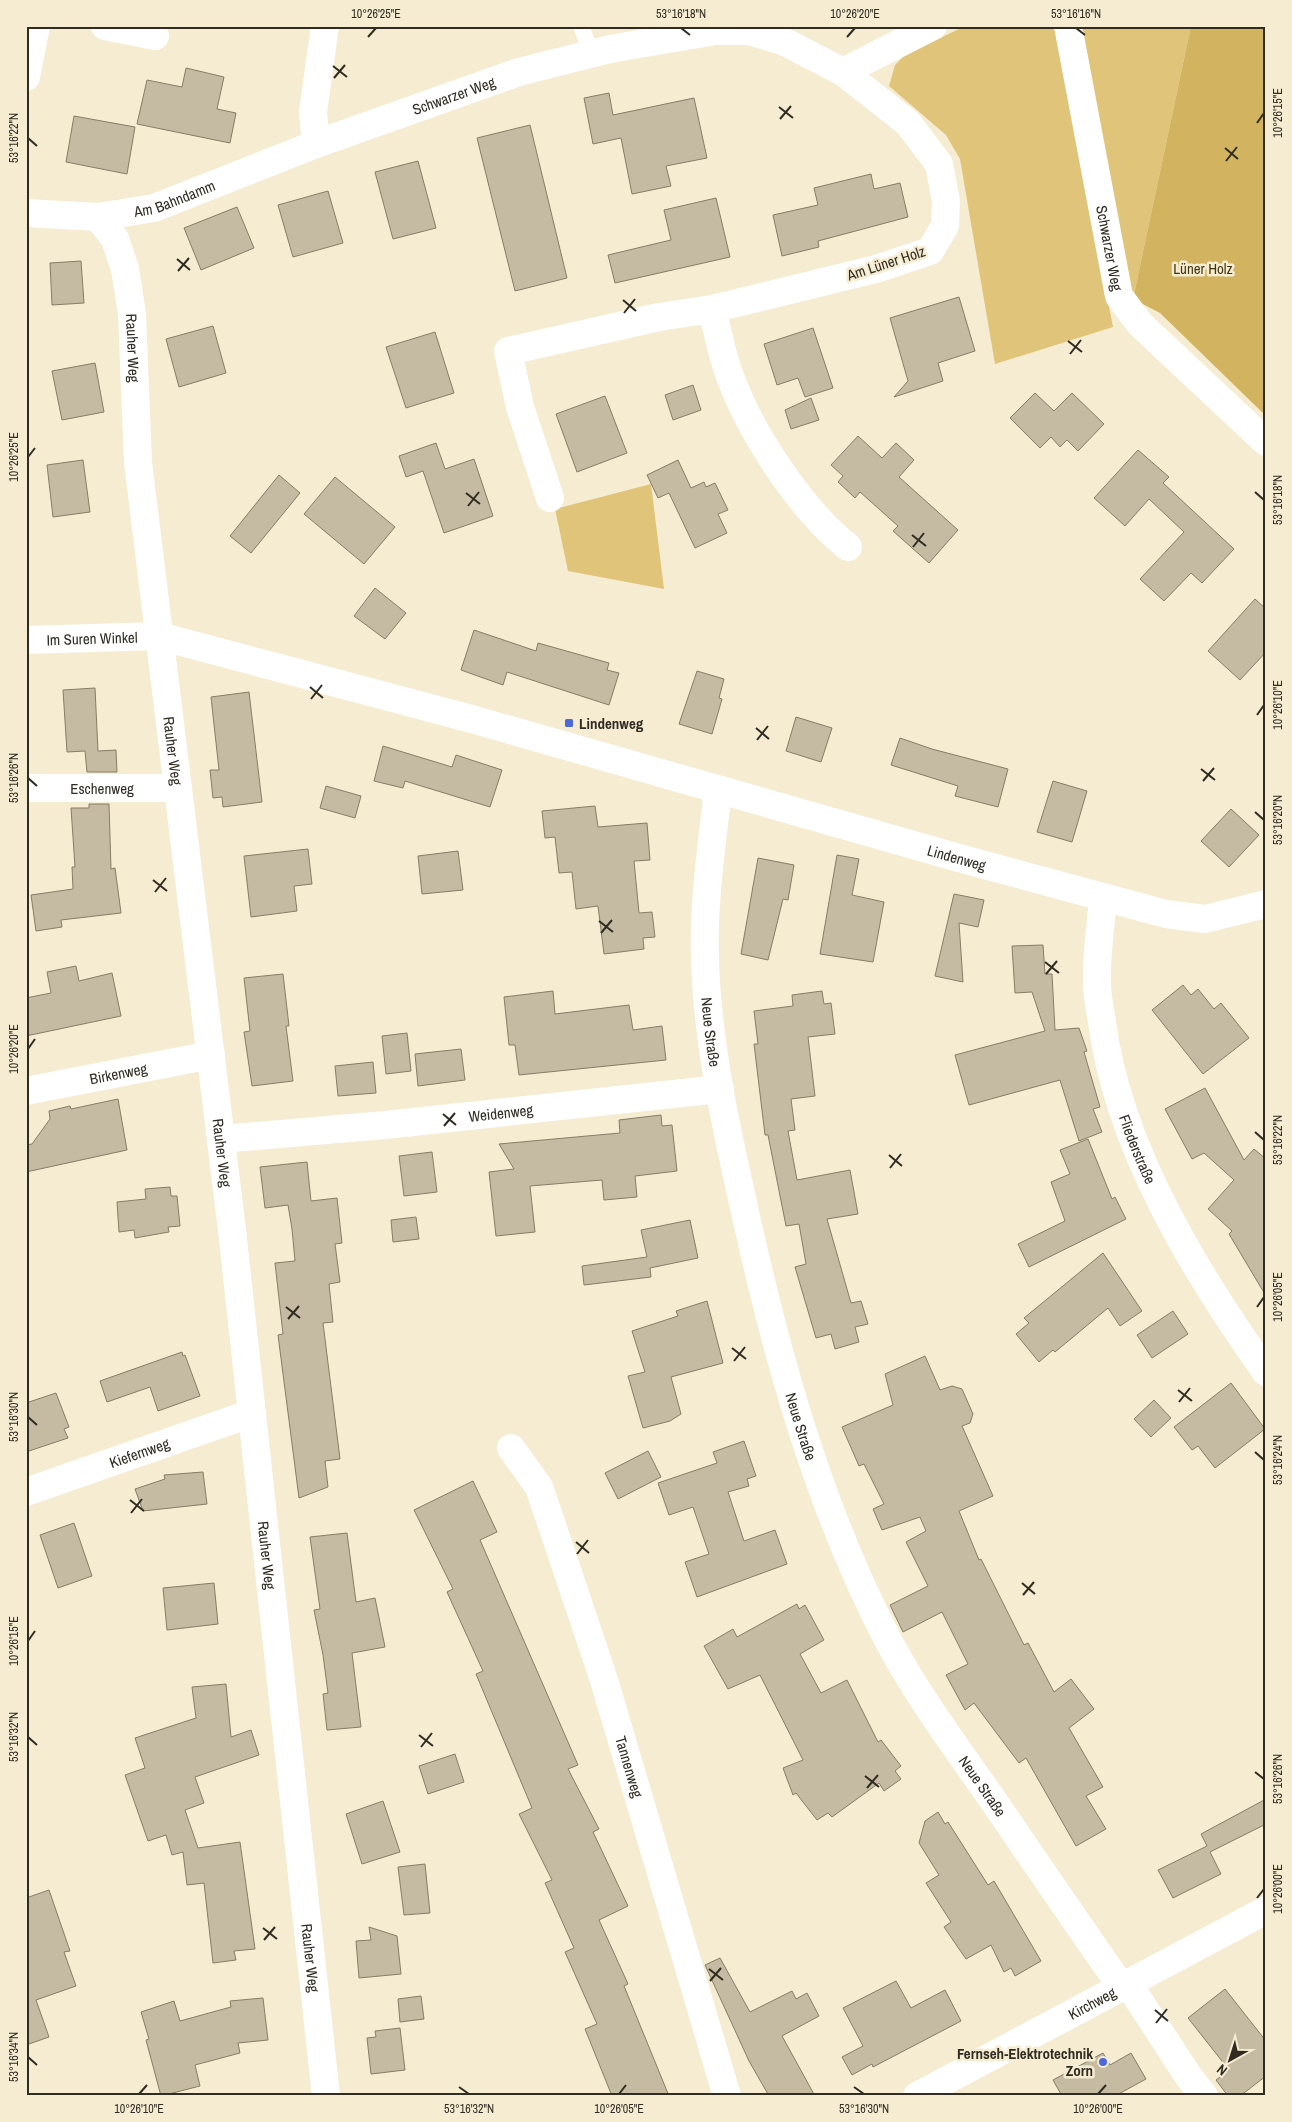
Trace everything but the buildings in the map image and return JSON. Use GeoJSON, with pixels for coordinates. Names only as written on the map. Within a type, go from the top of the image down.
{"type":"FeatureCollection","features":[{"type":"Feature","properties":{"kind":"street"},"geometry":{"type":"LineString","coordinates":[[26,77],[36,26]]}},
{"type":"Feature","properties":{"kind":"street"},"geometry":{"type":"LineString","coordinates":[[105,26],[155,36]]}},
{"type":"Feature","properties":{"kind":"street"},"geometry":{"type":"LineString","coordinates":[[316,144],[313,112],[325,26]]}},
{"type":"Feature","properties":{"kind":"street"},"geometry":{"type":"LineString","coordinates":[[843,72],[934,26]]}},
{"type":"Feature","properties":{"kind":"street","name":"Schwarzer Weg"},"geometry":{"type":"LineString","coordinates":[[1068,26],[1119,296],[1140,324],[1266,442]]}},
{"type":"Feature","properties":{"kind":"street","name":"Schwarzer Weg"},"geometry":{"type":"LineString","coordinates":[[316,144],[511,75],[592,54],[715,31],[749,31],[783,41],[843,72]]}},
{"type":"Feature","properties":{"kind":"street","name":"Am Lüner Holz"},"geometry":{"type":"LineString","coordinates":[[550,498],[520,407],[508,351],[660,317],[712,309],[876,269],[930,251],[944,226],[946,201],[939,164],[908,123],[843,72]]}},
{"type":"Feature","properties":{"kind":"street","name":"Am Bahndamm"},"geometry":{"type":"LineString","coordinates":[[26,213],[98,217],[154,208],[316,144]]}},
{"type":"Feature","properties":{"kind":"street","name":"Rauher Weg"},"geometry":{"type":"LineString","coordinates":[[98,217],[116,239],[125,269],[132,314],[138,462],[221,1139],[326,2096]]}},
{"type":"Feature","properties":{"kind":"street"},"geometry":{"type":"LineString","coordinates":[[712,309],[728,368],[759,438],[800,496],[848,547]]}},
{"type":"Feature","properties":{"kind":"street","name":"Im Suren Winkel"},"geometry":{"type":"LineString","coordinates":[[26,640],[160,636]]}},
{"type":"Feature","properties":{"kind":"street","name":"Lindenweg"},"geometry":{"type":"LineString","coordinates":[[160,636],[468,718],[1103,897],[1187,918],[1221,916],[1266,904]]}},
{"type":"Feature","properties":{"kind":"street","name":"Eschenweg"},"geometry":{"type":"LineString","coordinates":[[26,788],[178,788]]}},
{"type":"Feature","properties":{"kind":"street","name":"Neue Straße"},"geometry":{"type":"LineString","coordinates":[[718,789],[705,905],[704,953],[709,1008],[720,1088],[750,1236],[781,1356],[822,1486],[860,1581],[889,1642],[934,1715],[1204,2096]]}},
{"type":"Feature","properties":{"kind":"street","name":"Fliederstraße"},"geometry":{"type":"LineString","coordinates":[[1103,897],[1097,984],[1104,1040],[1116,1089],[1137,1146],[1174,1229],[1228,1318],[1266,1372]]}},
{"type":"Feature","properties":{"kind":"street","name":"Birkenweg"},"geometry":{"type":"LineString","coordinates":[[26,1091],[211,1055]]}},
{"type":"Feature","properties":{"kind":"street","name":"Weidenweg"},"geometry":{"type":"LineString","coordinates":[[221,1139],[391,1124],[720,1088]]}},
{"type":"Feature","properties":{"kind":"street","name":"Kiefernweg"},"geometry":{"type":"LineString","coordinates":[[26,1492],[252,1414]]}},
{"type":"Feature","properties":{"kind":"street","name":"Tannenweg"},"geometry":{"type":"LineString","coordinates":[[511,1448],[539,1487],[604,1680],[728,2096]]}},
{"type":"Feature","properties":{"kind":"street","name":"Kirchweg"},"geometry":{"type":"LineString","coordinates":[[917,2096],[1266,1910]]}},
{"type":"Feature","properties":{"kind":"lane"},"geometry":{"type":"LineString","coordinates":[[580,26],[592,54]]}},
{"type":"Feature","properties":{"kind":"shaded area"},"geometry":{"type":"Polygon","coordinates":[[[965,26],[1054,26],[1113,327],[995,364],[960,159],[946,135],[889,86],[895,65],[905,55],[965,26]]]}},
{"type":"Feature","properties":{"kind":"shaded area"},"geometry":{"type":"Polygon","coordinates":[[[1077,26],[1191,26],[1133,299],[1077,26]]]}},
{"type":"Feature","properties":{"kind":"shaded area"},"geometry":{"type":"Polygon","coordinates":[[[651,484],[664,589],[568,571],[555,509],[651,484]]]}},
{"type":"Feature","properties":{"kind":"green space","name":"Lüner Holz"},"geometry":{"type":"Polygon","coordinates":[[[1191,26],[1266,26],[1266,416],[1160,313],[1133,299],[1191,26]]]}},
{"type":"Feature","properties":{"kind":"place","name":"Lindenweg"},"geometry":{"type":"Point","coordinates":[569,723]}},
{"type":"Feature","properties":{"kind":"place","name":"Fernseh-Elektrotechnik Zorn"},"geometry":{"type":"Point","coordinates":[1103,2062]}}]}
